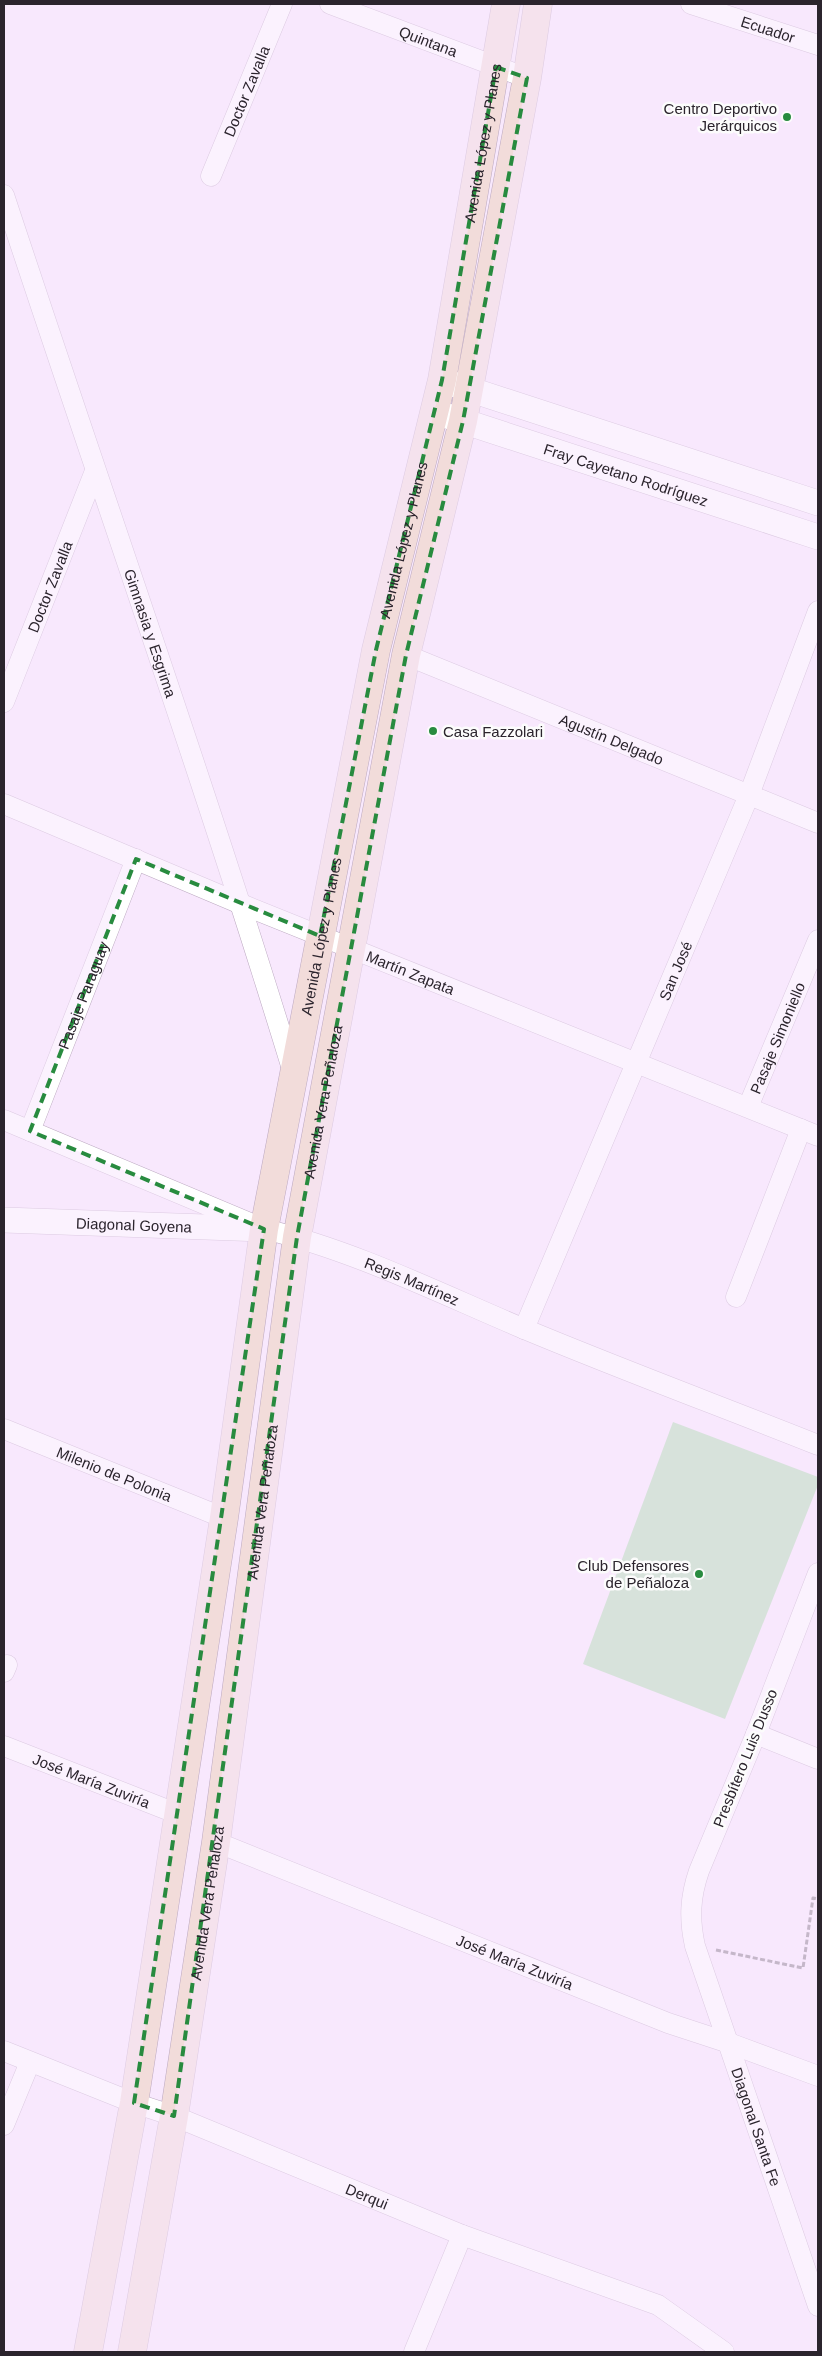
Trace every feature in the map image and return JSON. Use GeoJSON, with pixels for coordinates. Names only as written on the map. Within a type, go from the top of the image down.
{"type":"FeatureCollection","features":[{"type":"Feature","properties":{"kind":"main road","name":"Avenida López y Planes"},"geometry":{"type":"LineString","coordinates":[[293,1074],[376,650],[442,380],[506,4]]}},
{"type":"Feature","properties":{"kind":"main road","name":"Avenida López y Planes"},"geometry":{"type":"LineString","coordinates":[[406,655],[463,421],[527,78],[538,4]]}},
{"type":"Feature","properties":{"kind":"main road","name":"Avenida Vera Peñaloza"},"geometry":{"type":"LineString","coordinates":[[132,2352],[174,2116],[216,1842],[297,1237],[406,655]]}},
{"type":"Feature","properties":{"kind":"main road"},"geometry":{"type":"LineString","coordinates":[[88,2352],[134,2103],[224,1518],[264,1229],[293,1074]]}},
{"type":"Feature","properties":{"kind":"street","name":"Doctor Zavalla"},"geometry":{"type":"LineString","coordinates":[[211,176],[282,4]]}},
{"type":"Feature","properties":{"kind":"street","name":"Quintana"},"geometry":{"type":"LineString","coordinates":[[330,4],[527,78]]}},
{"type":"Feature","properties":{"kind":"street","name":"Ecuador"},"geometry":{"type":"LineString","coordinates":[[691,4],[818,45]]}},
{"type":"Feature","properties":{"kind":"street","name":"Gimnasia y Esgrima"},"geometry":{"type":"LineString","coordinates":[[4,195],[94,471],[242,904],[293,1074]]}},
{"type":"Feature","properties":{"kind":"street","name":"Fray Cayetano Rodríguez"},"geometry":{"type":"LineString","coordinates":[[442,380],[818,503]]}},
{"type":"Feature","properties":{"kind":"street","name":"Fray Cayetano Rodríguez"},"geometry":{"type":"LineString","coordinates":[[435,412],[818,537]]}},
{"type":"Feature","properties":{"kind":"street","name":"Doctor Zavalla"},"geometry":{"type":"LineString","coordinates":[[4,702],[94,471]]}},
{"type":"Feature","properties":{"kind":"street","name":"San José"},"geometry":{"type":"LineString","coordinates":[[524,1328],[748,795],[818,611]]}},
{"type":"Feature","properties":{"kind":"street","name":"Agustín Delgado"},"geometry":{"type":"LineString","coordinates":[[406,655],[818,823]]}},
{"type":"Feature","properties":{"kind":"street","name":"Martín Zapata"},"geometry":{"type":"LineString","coordinates":[[4,804],[320,936],[810,1132]]}},
{"type":"Feature","properties":{"kind":"street","name":"Pasaje Paraguay"},"geometry":{"type":"LineString","coordinates":[[30,1131],[136,859]]}},
{"type":"Feature","properties":{"kind":"street","name":"Pasaje Simoniello"},"geometry":{"type":"LineString","coordinates":[[748,1107],[818,940]]}},
{"type":"Feature","properties":{"kind":"street","name":"Regis Martínez"},"geometry":{"type":"LineString","coordinates":[[4,1120],[264,1229],[297,1237],[425,1286],[524,1328],[818,1445]]}},
{"type":"Feature","properties":{"kind":"street"},"geometry":{"type":"LineString","coordinates":[[736,1297],[810,1132]]}},
{"type":"Feature","properties":{"kind":"street","name":"Diagonal Goyena"},"geometry":{"type":"LineString","coordinates":[[4,1220],[264,1229]]}},
{"type":"Feature","properties":{"kind":"street","name":"Milenio de Polonia"},"geometry":{"type":"LineString","coordinates":[[4,1430],[224,1518]]}},
{"type":"Feature","properties":{"kind":"street","name":"Presbítero Luis Dusso"},"geometry":{"type":"LineString","coordinates":[[695,1946],[690,1914],[694,1886],[818,1574]]}},
{"type":"Feature","properties":{"kind":"street"},"geometry":{"type":"LineString","coordinates":[[756,1734],[818,1759]]}},
{"type":"Feature","properties":{"kind":"street","name":"José María Zuviría"},"geometry":{"type":"LineString","coordinates":[[4,1746],[178,1814]]}},
{"type":"Feature","properties":{"kind":"street","name":"José María Zuviría"},"geometry":{"type":"LineString","coordinates":[[216,1842],[668,2023],[729,2042],[818,2076]]}},
{"type":"Feature","properties":{"kind":"street","name":"Diagonal Santa Fe"},"geometry":{"type":"LineString","coordinates":[[695,1946],[818,2306]]}},
{"type":"Feature","properties":{"kind":"street","name":"Derqui"},"geometry":{"type":"LineString","coordinates":[[4,2051],[134,2103],[174,2116],[462,2235],[658,2304],[724,2352]]}},
{"type":"Feature","properties":{"kind":"street"},"geometry":{"type":"LineString","coordinates":[[4,2125],[30,2062]]}},
{"type":"Feature","properties":{"kind":"street"},"geometry":{"type":"LineString","coordinates":[[414,2352],[462,2235]]}},
{"type":"Feature","properties":{"kind":"path"},"geometry":{"type":"LineString","coordinates":[[695,1946],[803,1968],[813,1898],[818,1899]]}},
{"type":"Feature","properties":{"kind":"highlighted area"},"geometry":{"type":"Polygon","coordinates":[[[496,67],[527,78],[463,421],[406,655],[297,1237],[174,2116],[134,2103],[264,1229],[30,1131],[136,859],[320,936],[376,650],[442,380],[496,67]]]}},
{"type":"Feature","properties":{"kind":"green space","name":"Club Defensores de Peñaloza"},"geometry":{"type":"Polygon","coordinates":[[[673,1422],[818,1477],[818,1485],[725,1719],[583,1664],[673,1422]]]}},
{"type":"Feature","properties":{"kind":"place","name":"Centro Deportivo Jerárquicos"},"geometry":{"type":"Point","coordinates":[787,117]}},
{"type":"Feature","properties":{"kind":"place","name":"Casa Fazzolari"},"geometry":{"type":"Point","coordinates":[433,731]}},
{"type":"Feature","properties":{"kind":"place","name":"Club Defensores de Peñaloza"},"geometry":{"type":"Point","coordinates":[699,1574]}}]}
